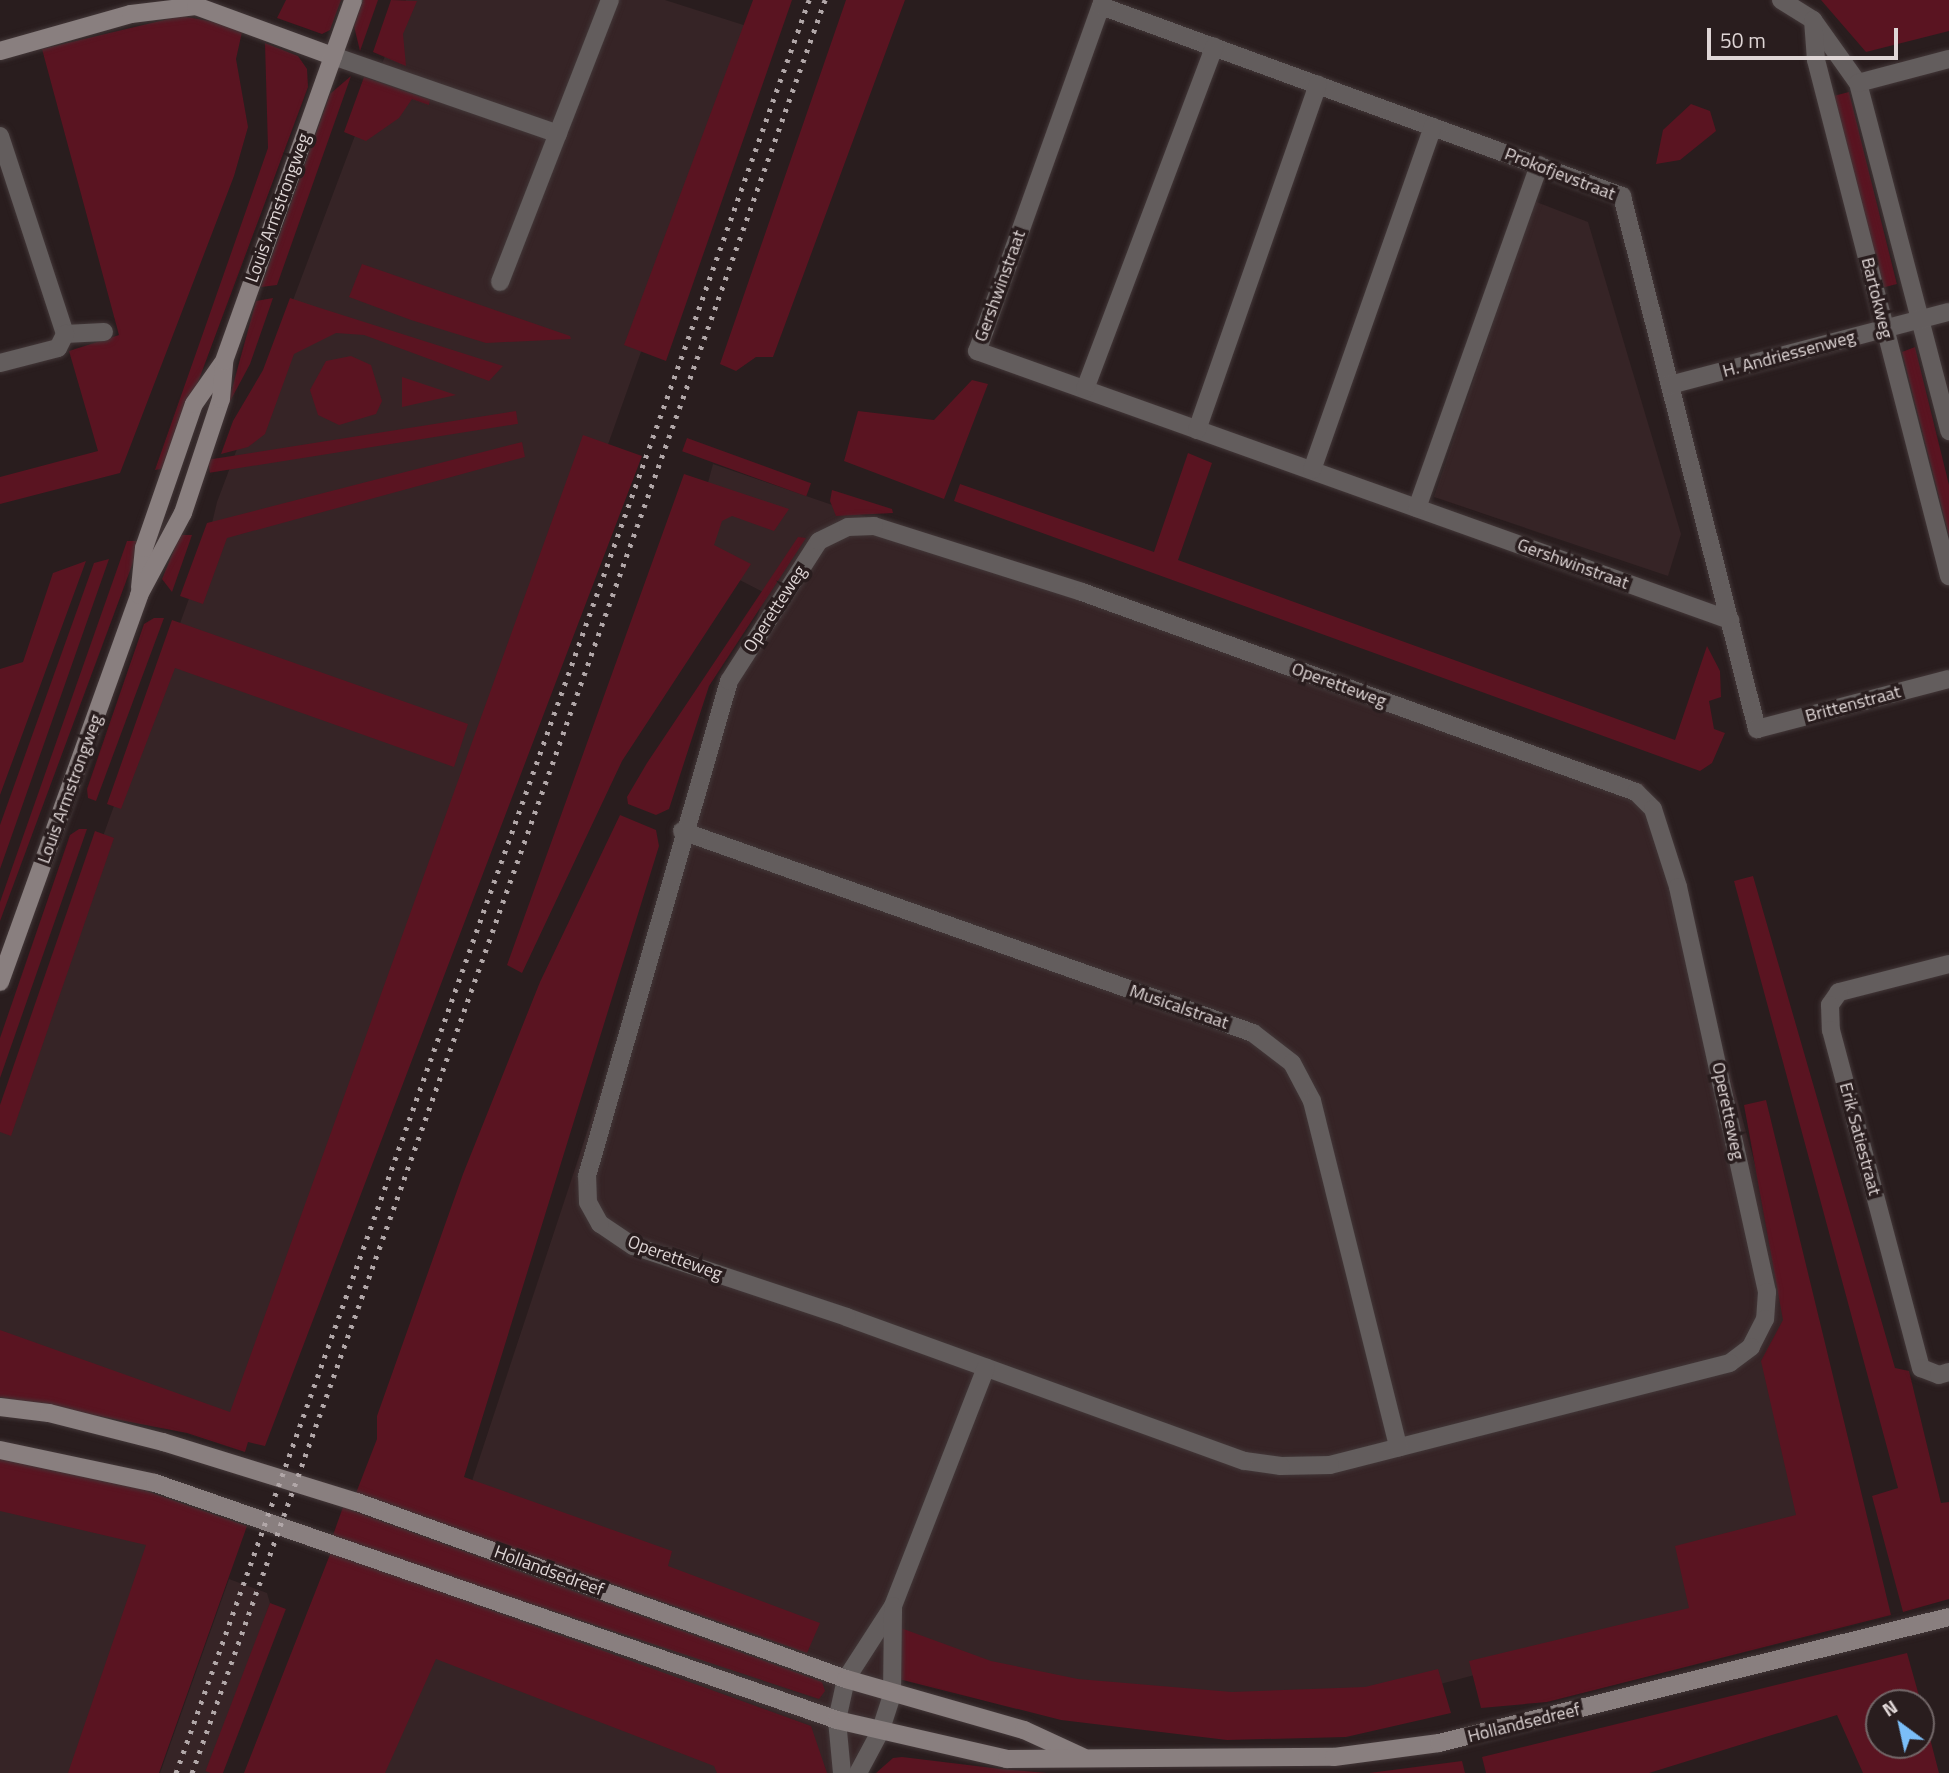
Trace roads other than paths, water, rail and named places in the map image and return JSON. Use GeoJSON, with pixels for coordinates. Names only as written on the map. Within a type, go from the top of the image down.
{"type":"FeatureCollection","features":[{"type":"Feature","properties":{"kind":"main road","name":"Louis Armstrongweg"},"geometry":{"type":"LineString","coordinates":[[0,982],[139,595],[183,513],[221,398],[224,361],[352,0]]}},
{"type":"Feature","properties":{"kind":"main road"},"geometry":{"type":"LineString","coordinates":[[0,61],[0,52],[131,14],[196,6],[333,56]]}},
{"type":"Feature","properties":{"kind":"main road","name":"Louis Armstrongweg"},"geometry":{"type":"LineString","coordinates":[[139,595],[144,548],[194,404],[224,361]]}},
{"type":"Feature","properties":{"kind":"main road","name":"Hollandsedreef"},"geometry":{"type":"LineString","coordinates":[[0,1407],[49,1413],[163,1443],[357,1502],[846,1679],[1024,1730],[1090,1760]]}},
{"type":"Feature","properties":{"kind":"main road","name":"Hollandsedreef"},"geometry":{"type":"LineString","coordinates":[[0,1450],[155,1483],[837,1720],[1007,1759],[1334,1757],[1439,1743],[1949,1617]]}},
{"type":"Feature","properties":{"kind":"street"},"geometry":{"type":"LineString","coordinates":[[500,282],[610,0]]}},
{"type":"Feature","properties":{"kind":"street","name":"Bartokweg"},"geometry":{"type":"LineString","coordinates":[[1781,0],[1813,20],[1858,83],[1949,431]]}},
{"type":"Feature","properties":{"kind":"street","name":"Prokofjevstraat"},"geometry":{"type":"LineString","coordinates":[[1102,3],[1214,47],[1622,196],[1757,729]]}},
{"type":"Feature","properties":{"kind":"street","name":"Gershwinstraat"},"geometry":{"type":"LineString","coordinates":[[1102,3],[976,351],[1730,620]]}},
{"type":"Feature","properties":{"kind":"street","name":"Bartokweg"},"geometry":{"type":"LineString","coordinates":[[1813,20],[1816,60],[1949,576]]}},
{"type":"Feature","properties":{"kind":"street"},"geometry":{"type":"LineString","coordinates":[[1085,390],[1214,47]]}},
{"type":"Feature","properties":{"kind":"street"},"geometry":{"type":"LineString","coordinates":[[333,56],[558,134]]}},
{"type":"Feature","properties":{"kind":"street"},"geometry":{"type":"LineString","coordinates":[[1858,83],[1949,59]]}},
{"type":"Feature","properties":{"kind":"street"},"geometry":{"type":"LineString","coordinates":[[1197,430],[1318,85]]}},
{"type":"Feature","properties":{"kind":"street"},"geometry":{"type":"LineString","coordinates":[[1312,470],[1433,127]]}},
{"type":"Feature","properties":{"kind":"street"},"geometry":{"type":"LineString","coordinates":[[0,136],[65,334],[58,348],[0,363]]}},
{"type":"Feature","properties":{"kind":"street"},"geometry":{"type":"LineString","coordinates":[[1417,508],[1539,165]]}},
{"type":"Feature","properties":{"kind":"street","name":"H. Andriessenweg"},"geometry":{"type":"LineString","coordinates":[[1670,385],[1949,312]]}},
{"type":"Feature","properties":{"kind":"street"},"geometry":{"type":"LineString","coordinates":[[65,334],[104,332]]}},
{"type":"Feature","properties":{"kind":"street","name":"Operetteweg"},"geometry":{"type":"LineString","coordinates":[[874,526],[1082,592],[1636,792],[1653,809],[1678,887],[1767,1292],[1765,1319],[1751,1347],[1730,1363],[1331,1465],[1281,1466],[1244,1461],[633,1246],[600,1224],[588,1202],[587,1175],[682,831],[729,681],[819,541],[848,527],[874,526]]}},
{"type":"Feature","properties":{"kind":"street","name":"Brittenstraat"},"geometry":{"type":"LineString","coordinates":[[1757,729],[1949,678]]}},
{"type":"Feature","properties":{"kind":"street","name":"Musicalstraat"},"geometry":{"type":"LineString","coordinates":[[682,831],[1253,1033],[1292,1063],[1312,1101],[1398,1447]]}},
{"type":"Feature","properties":{"kind":"street","name":"Erik Satiestraat"},"geometry":{"type":"LineString","coordinates":[[1949,964],[1839,992],[1830,1005],[1831,1030],[1921,1368],[1939,1375],[1949,1372]]}},
{"type":"Feature","properties":{"kind":"street"},"geometry":{"type":"LineString","coordinates":[[842,1773],[837,1720],[846,1679],[893,1606],[986,1368]]}},
{"type":"Feature","properties":{"kind":"street"},"geometry":{"type":"LineString","coordinates":[[858,1773],[880,1732],[892,1694],[893,1606]]}},
{"type":"Feature","properties":{"kind":"railway"},"geometry":{"type":"LineString","coordinates":[[176,1773],[809,0]]}},
{"type":"Feature","properties":{"kind":"railway"},"geometry":{"type":"LineString","coordinates":[[192,1773],[825,0]]}}]}
